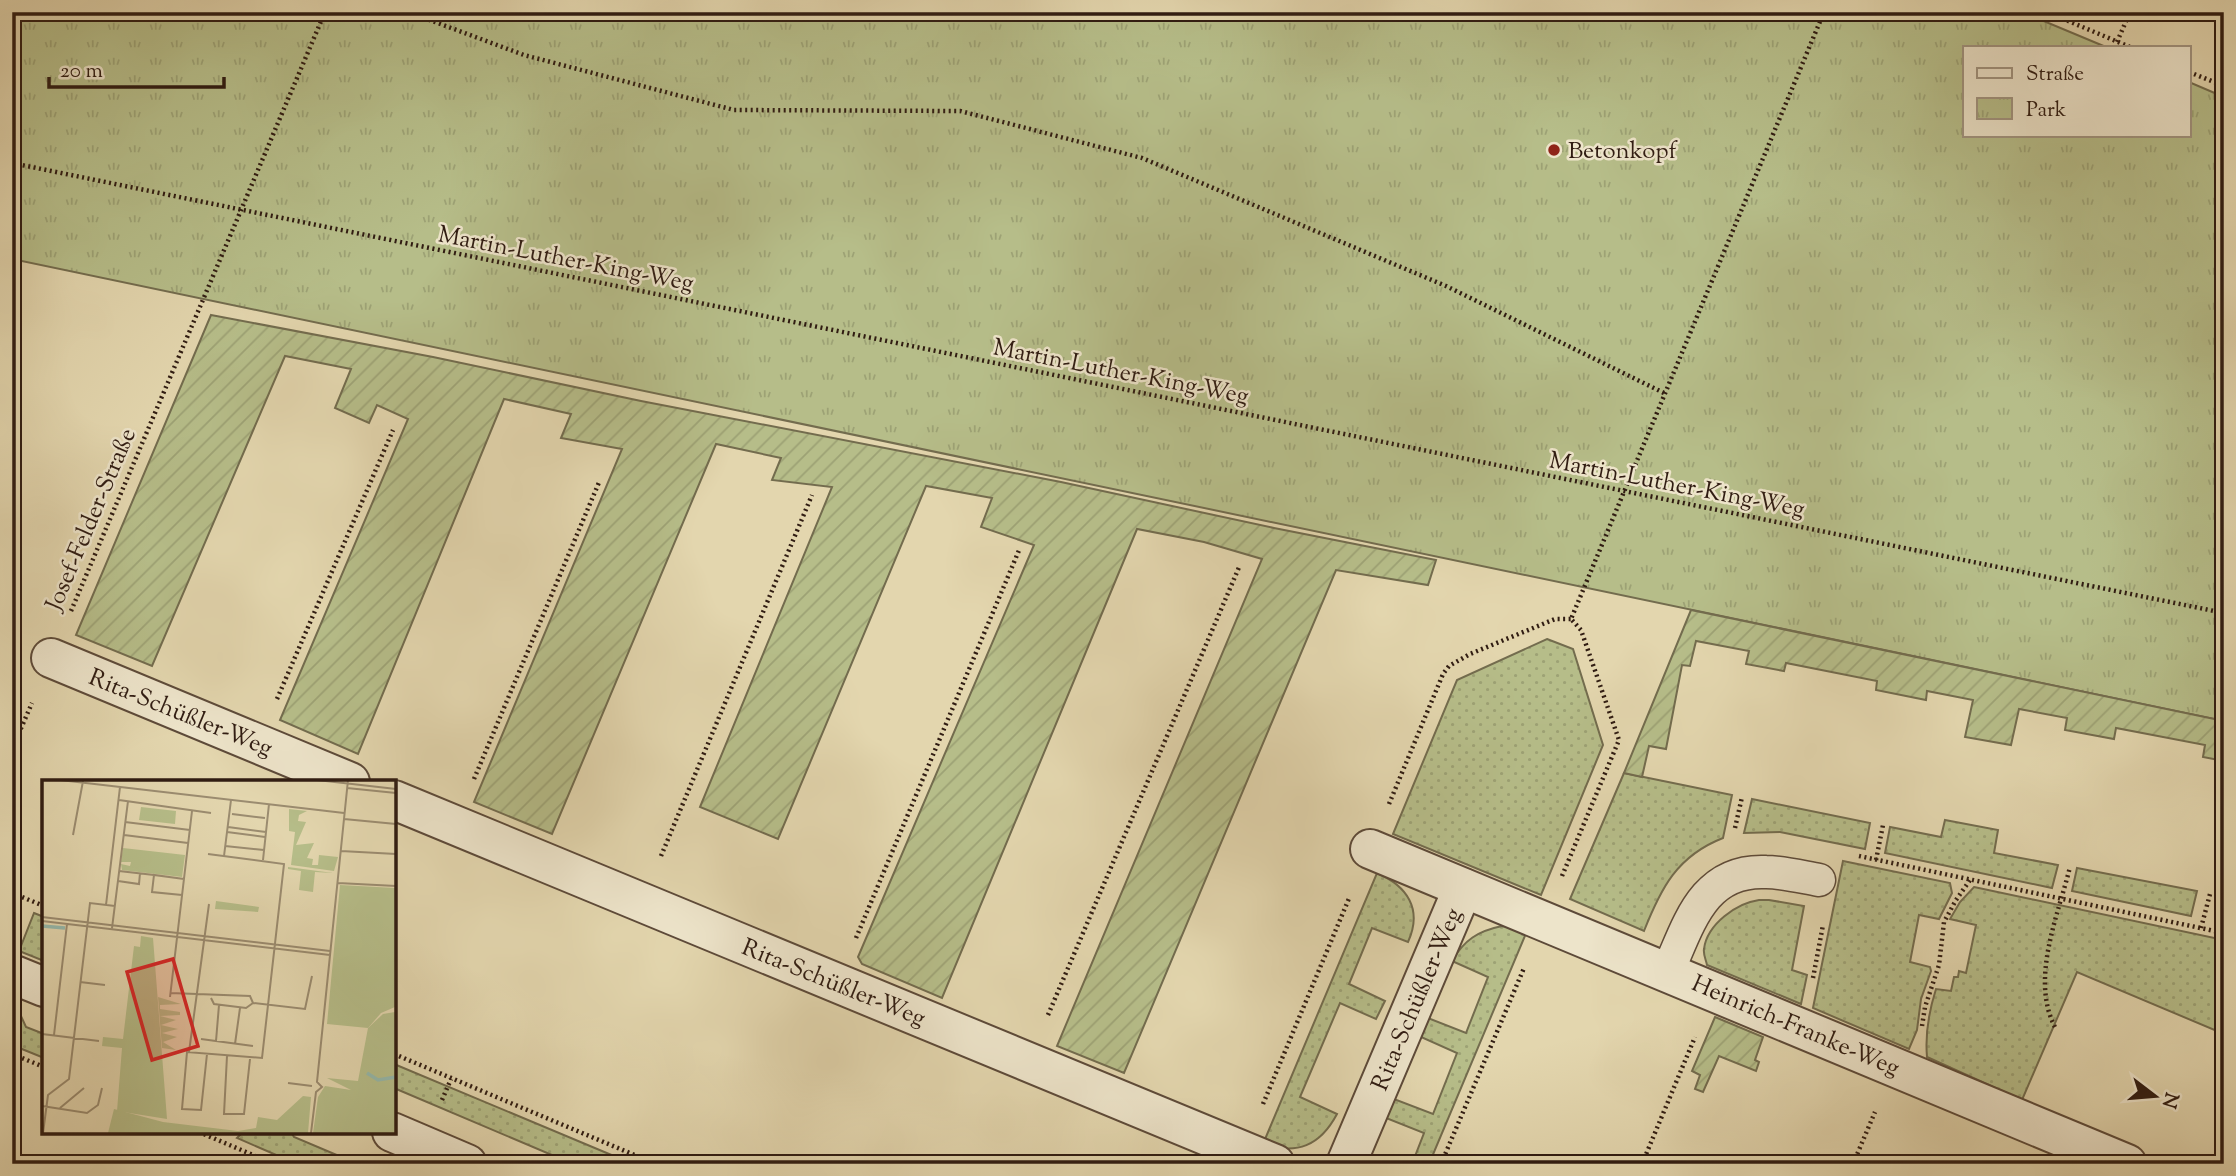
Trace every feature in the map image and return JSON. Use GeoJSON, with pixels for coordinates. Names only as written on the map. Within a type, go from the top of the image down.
{"type":"FeatureCollection","features":[{"type":"Feature","properties":{"kind":"street","name":"Rita-Schüßler-Weg"},"geometry":{"type":"LineString","coordinates":[[51,658],[346,780]]}},
{"type":"Feature","properties":{"kind":"street","name":"Rita-Schüßler-Weg"},"geometry":{"type":"LineString","coordinates":[[396,801],[1259,1157]]}},
{"type":"Feature","properties":{"kind":"street","name":"Rita-Schüßler-Weg"},"geometry":{"type":"LineString","coordinates":[[1346,1164],[1463,888],[1370,849]]}},
{"type":"Feature","properties":{"kind":"street","name":"Heinrich-Franke-Weg"},"geometry":{"type":"LineString","coordinates":[[1463,888],[1544,919],[2127,1164]]}},
{"type":"Feature","properties":{"kind":"street"},"geometry":{"type":"LineString","coordinates":[[12,974],[42,986]]}},
{"type":"Feature","properties":{"kind":"street"},"geometry":{"type":"LineString","coordinates":[[396,1134],[467,1164]]}},
{"type":"Feature","properties":{"kind":"lane"},"geometry":{"type":"LineString","coordinates":[[1668,971],[1692,917],[1703,899],[1721,882],[1743,873],[1768,872],[1819,880]]}},
{"type":"Feature","properties":{"kind":"path","name":"Josef-Felder-Straße"},"geometry":{"type":"LineString","coordinates":[[12,750],[325,12]]}},
{"type":"Feature","properties":{"kind":"path"},"geometry":{"type":"LineString","coordinates":[[408,12],[524,55],[734,110],[960,111],[1142,158],[1447,286],[1664,393]]}},
{"type":"Feature","properties":{"kind":"path"},"geometry":{"type":"LineString","coordinates":[[1571,619],[1824,12]]}},
{"type":"Feature","properties":{"kind":"path"},"geometry":{"type":"LineString","coordinates":[[2047,12],[2127,46]]}},
{"type":"Feature","properties":{"kind":"path"},"geometry":{"type":"LineString","coordinates":[[2117,42],[2130,12]]}},
{"type":"Feature","properties":{"kind":"path"},"geometry":{"type":"LineString","coordinates":[[2190,72],[2224,86]]}},
{"type":"Feature","properties":{"kind":"path","name":"Martin-Luther-King-Weg"},"geometry":{"type":"LineString","coordinates":[[12,163],[2224,613]]}},
{"type":"Feature","properties":{"kind":"path"},"geometry":{"type":"LineString","coordinates":[[258,744],[393,430]]}},
{"type":"Feature","properties":{"kind":"path"},"geometry":{"type":"LineString","coordinates":[[454,825],[600,480]]}},
{"type":"Feature","properties":{"kind":"path"},"geometry":{"type":"LineString","coordinates":[[642,902],[812,495]]}},
{"type":"Feature","properties":{"kind":"path"},"geometry":{"type":"LineString","coordinates":[[836,983],[1020,548]]}},
{"type":"Feature","properties":{"kind":"path"},"geometry":{"type":"LineString","coordinates":[[1028,1062],[1240,565]]}},
{"type":"Feature","properties":{"kind":"path"},"geometry":{"type":"LineString","coordinates":[[1259,1157],[1370,849],[1443,674],[1449,666],[1470,654],[1555,619],[1571,619],[1581,630],[1618,733],[1617,747]]}},
{"type":"Feature","properties":{"kind":"path"},"geometry":{"type":"LineString","coordinates":[[1735,831],[1742,797]]}},
{"type":"Feature","properties":{"kind":"path"},"geometry":{"type":"LineString","coordinates":[[1876,860],[1882,825]]}},
{"type":"Feature","properties":{"kind":"path"},"geometry":{"type":"LineString","coordinates":[[1850,854],[2224,933]]}},
{"type":"Feature","properties":{"kind":"path"},"geometry":{"type":"LineString","coordinates":[[2055,1027],[2048,1014],[2045,981],[2052,937],[2070,867]]}},
{"type":"Feature","properties":{"kind":"path"},"geometry":{"type":"LineString","coordinates":[[1911,1073],[1925,1007],[1939,965],[1944,922],[1970,880]]}},
{"type":"Feature","properties":{"kind":"path"},"geometry":{"type":"LineString","coordinates":[[12,893],[42,905]]}},
{"type":"Feature","properties":{"kind":"path"},"geometry":{"type":"LineString","coordinates":[[2201,928],[2210,894]]}},
{"type":"Feature","properties":{"kind":"path"},"geometry":{"type":"LineString","coordinates":[[1803,1028],[1824,919]]}},
{"type":"Feature","properties":{"kind":"path"},"geometry":{"type":"LineString","coordinates":[[1642,1164],[1714,990]]}},
{"type":"Feature","properties":{"kind":"path"},"geometry":{"type":"LineString","coordinates":[[12,1054],[42,1066]]}},
{"type":"Feature","properties":{"kind":"path"},"geometry":{"type":"LineString","coordinates":[[396,1055],[656,1164]]}},
{"type":"Feature","properties":{"kind":"path"},"geometry":{"type":"LineString","coordinates":[[204,1134],[274,1164]]}},
{"type":"Feature","properties":{"kind":"path"},"geometry":{"type":"LineString","coordinates":[[2218,1164],[2224,1155]]}},
{"type":"Feature","properties":{"kind":"green space"},"geometry":{"type":"Polygon","coordinates":[[[12,12],[2022,12],[2104,46],[1963,46],[1963,136],[2190,136],[2190,82],[2224,97],[2224,721],[12,259],[12,12]]]}},
{"type":"Feature","properties":{"kind":"green space"},"geometry":{"type":"Polygon","coordinates":[[[211,315],[1061,482],[1436,560],[1428,585],[1336,570],[1124,1073],[1057,1046],[1262,559],[1204,542],[1137,529],[942,998],[862,964],[858,957],[1034,545],[981,527],[992,498],[926,486],[778,839],[700,807],[832,487],[772,480],[781,458],[716,444],[552,834],[474,802],[622,449],[561,438],[571,414],[504,399],[358,754],[280,720],[408,419],[377,405],[369,423],[335,408],[351,369],[285,356],[152,666],[76,635],[211,315]]]}},
{"type":"Feature","properties":{"kind":"green space"},"geometry":{"type":"Polygon","coordinates":[[[1691,610],[2224,721],[2224,761],[2203,757],[2205,745],[2116,728],[2114,739],[2065,730],[2067,718],[2019,709],[2011,745],[1965,737],[1973,700],[1927,691],[1926,700],[1876,690],[1877,681],[1786,663],[1784,671],[1746,664],[1749,651],[1696,641],[1690,666],[1682,665],[1666,749],[1649,746],[1642,777],[1624,773],[1691,610]]]}},
{"type":"Feature","properties":{"kind":"green space"},"geometry":{"type":"Polygon","coordinates":[[[1547,639],[1573,649],[1603,745],[1541,895],[1393,834],[1457,680],[1547,639]]]}},
{"type":"Feature","properties":{"kind":"green space"},"geometry":{"type":"Polygon","coordinates":[[[1624,773],[1732,795],[1723,838],[1707,845],[1682,864],[1664,887],[1644,931],[1570,899],[1624,773]]]}},
{"type":"Feature","properties":{"kind":"green space"},"geometry":{"type":"Polygon","coordinates":[[[1752,799],[1870,823],[1865,849],[1780,832],[1744,833],[1752,799]]]}},
{"type":"Feature","properties":{"kind":"green space"},"geometry":{"type":"Polygon","coordinates":[[[1945,820],[1998,830],[1994,853],[2058,865],[2052,888],[1885,853],[1890,827],[1941,837],[1945,820]]]}},
{"type":"Feature","properties":{"kind":"green space"},"geometry":{"type":"Polygon","coordinates":[[[1843,861],[1950,883],[1952,893],[1939,919],[1919,915],[1910,962],[1930,967],[1931,971],[1921,999],[1917,1030],[1909,1049],[1813,1008],[1843,861]]]}},
{"type":"Feature","properties":{"kind":"green space"},"geometry":{"type":"Polygon","coordinates":[[[2077,868],[2197,891],[2191,916],[2072,891],[2077,868]]]}},
{"type":"Feature","properties":{"kind":"green space"},"geometry":{"type":"Polygon","coordinates":[[[1377,873],[1397,885],[1409,900],[1414,919],[1412,930],[1408,942],[1372,928],[1349,984],[1385,1001],[1376,1019],[1340,1003],[1300,1097],[1337,1114],[1323,1134],[1297,1148],[1263,1144],[1377,873]]]}},
{"type":"Feature","properties":{"kind":"green space"},"geometry":{"type":"Polygon","coordinates":[[[1974,887],[2224,940],[2224,1034],[2077,972],[2022,1100],[1927,1057],[1928,1023],[1936,989],[1951,991],[1954,977],[1958,977],[1959,971],[1966,973],[1976,925],[1950,919],[1960,902],[1974,887]]]}},
{"type":"Feature","properties":{"kind":"green space"},"geometry":{"type":"Polygon","coordinates":[[[1759,900],[1804,906],[1792,970],[1807,975],[1801,1004],[1707,965],[1704,955],[1706,940],[1717,923],[1742,905],[1759,900]]]}},
{"type":"Feature","properties":{"kind":"green space"},"geometry":{"type":"Polygon","coordinates":[[[34,913],[42,916],[42,960],[19,951],[34,913]]]}},
{"type":"Feature","properties":{"kind":"green space"},"geometry":{"type":"Polygon","coordinates":[[[1502,926],[1527,931],[1429,1164],[1412,1164],[1424,1133],[1386,1118],[1394,1099],[1433,1114],[1457,1053],[1421,1037],[1428,1018],[1466,1033],[1488,977],[1452,961],[1472,937],[1502,926]]]}},
{"type":"Feature","properties":{"kind":"green space"},"geometry":{"type":"Polygon","coordinates":[[[12,1001],[26,1027],[42,1033],[42,1057],[12,1045],[12,1001]]]}},
{"type":"Feature","properties":{"kind":"green space"},"geometry":{"type":"Polygon","coordinates":[[[1715,1017],[1763,1037],[1755,1060],[1759,1062],[1756,1071],[1719,1056],[1703,1092],[1695,1089],[1700,1075],[1692,1071],[1715,1017]]]}},
{"type":"Feature","properties":{"kind":"green space"},"geometry":{"type":"Polygon","coordinates":[[[396,1065],[633,1164],[573,1164],[396,1089],[396,1065]]]}},
{"type":"Feature","properties":{"kind":"green space"},"geometry":{"type":"Polygon","coordinates":[[[241,1134],[292,1134],[358,1164],[297,1164],[237,1138],[241,1134]]]}},
{"type":"Feature","properties":{"kind":"place","name":"Betonkopf"},"geometry":{"type":"Point","coordinates":[1554,150]}}]}
